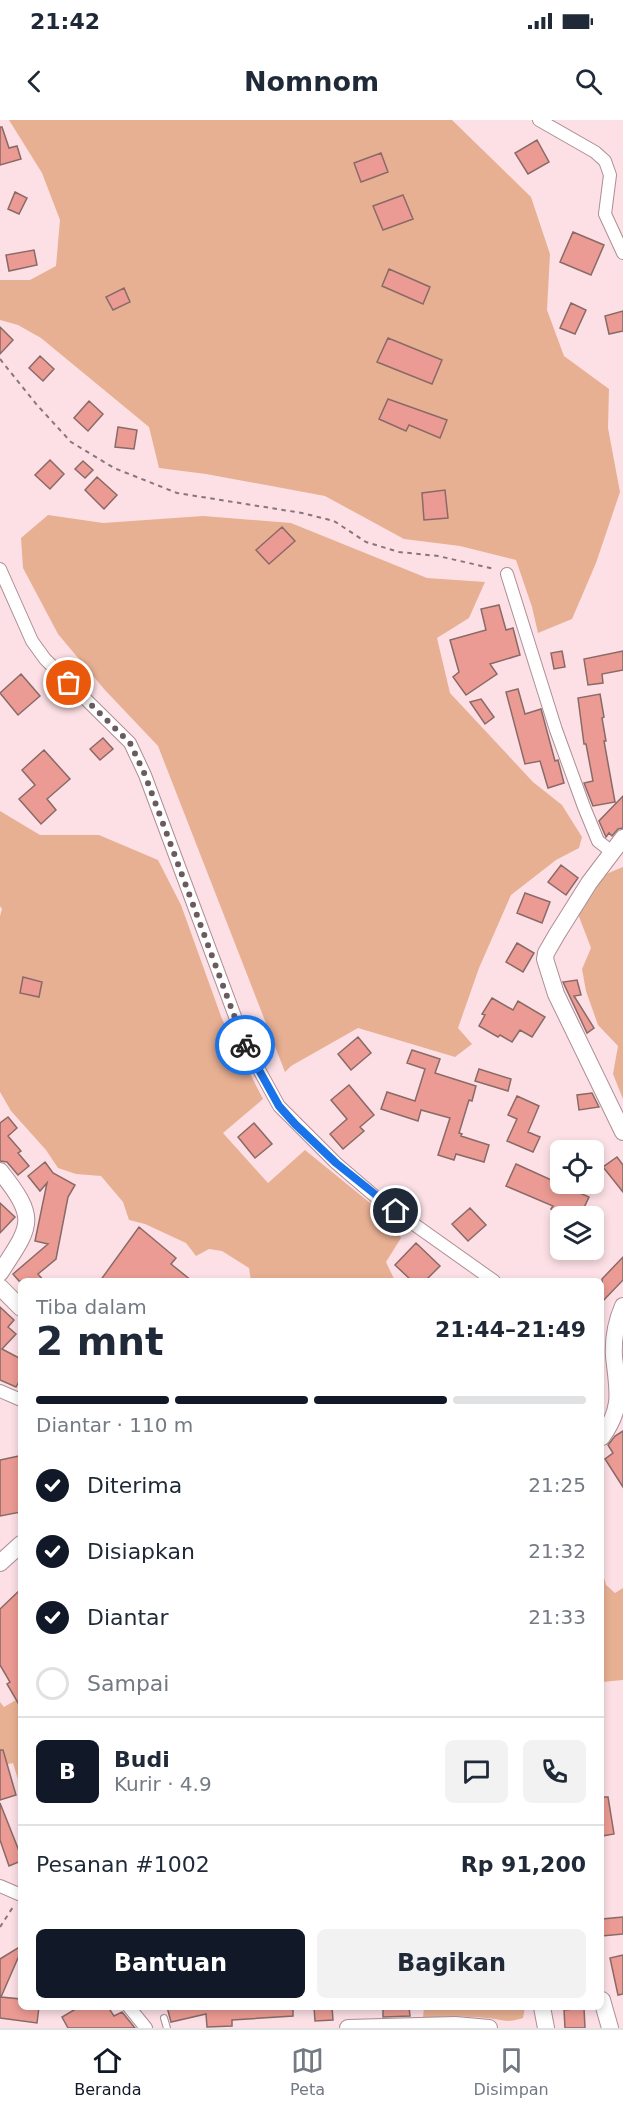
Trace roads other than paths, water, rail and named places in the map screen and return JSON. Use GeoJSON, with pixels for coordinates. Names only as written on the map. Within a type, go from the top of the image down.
{"type":"FeatureCollection","features":[{"type":"Feature","properties":{"kind":"main road"},"geometry":{"type":"LineString","coordinates":[[623,838],[557,933],[545,959],[556,993],[623,1132]]}},
{"type":"Feature","properties":{"kind":"main road"},"geometry":{"type":"LineString","coordinates":[[0,1171],[15,1192],[27,1220],[24,1236],[18,1248],[0,1273]]}},
{"type":"Feature","properties":{"kind":"main road"},"geometry":{"type":"LineString","coordinates":[[0,1287],[18,1305]]}},
{"type":"Feature","properties":{"kind":"main road"},"geometry":{"type":"LineString","coordinates":[[604,1434],[617,1414],[620,1401],[619,1382],[608,1354],[623,1306]]}},
{"type":"Feature","properties":{"kind":"main road"},"geometry":{"type":"LineString","coordinates":[[0,1563],[18,1547]]}},
{"type":"Feature","properties":{"kind":"main road"},"geometry":{"type":"LineString","coordinates":[[604,2007],[610,2028]]}},
{"type":"Feature","properties":{"kind":"main road"},"geometry":{"type":"LineString","coordinates":[[543,2010],[546,2028]]}},
{"type":"Feature","properties":{"kind":"main road"},"geometry":{"type":"LineString","coordinates":[[348,2028],[455,2025],[489,2028]]}},
{"type":"Feature","properties":{"kind":"street"},"geometry":{"type":"LineString","coordinates":[[539,120],[588,147],[605,160],[610,181],[605,214],[623,253]]}},
{"type":"Feature","properties":{"kind":"street"},"geometry":{"type":"LineString","coordinates":[[0,569],[23,624],[45,659],[130,743],[145,775],[246,1046],[279,1106],[336,1163],[377,1198],[490,1278]]}},
{"type":"Feature","properties":{"kind":"street"},"geometry":{"type":"LineString","coordinates":[[507,574],[556,730],[584,807],[598,841],[612,852]]}},
{"type":"Feature","properties":{"kind":"street"},"geometry":{"type":"LineString","coordinates":[[0,1391],[18,1399]]}},
{"type":"Feature","properties":{"kind":"street"},"geometry":{"type":"LineString","coordinates":[[0,1886],[18,1894]]}},
{"type":"Feature","properties":{"kind":"street"},"geometry":{"type":"LineString","coordinates":[[131,2010],[146,2028]]}},
{"type":"Feature","properties":{"kind":"lane"},"geometry":{"type":"LineString","coordinates":[[164,2018],[167,2028]]}}]}
